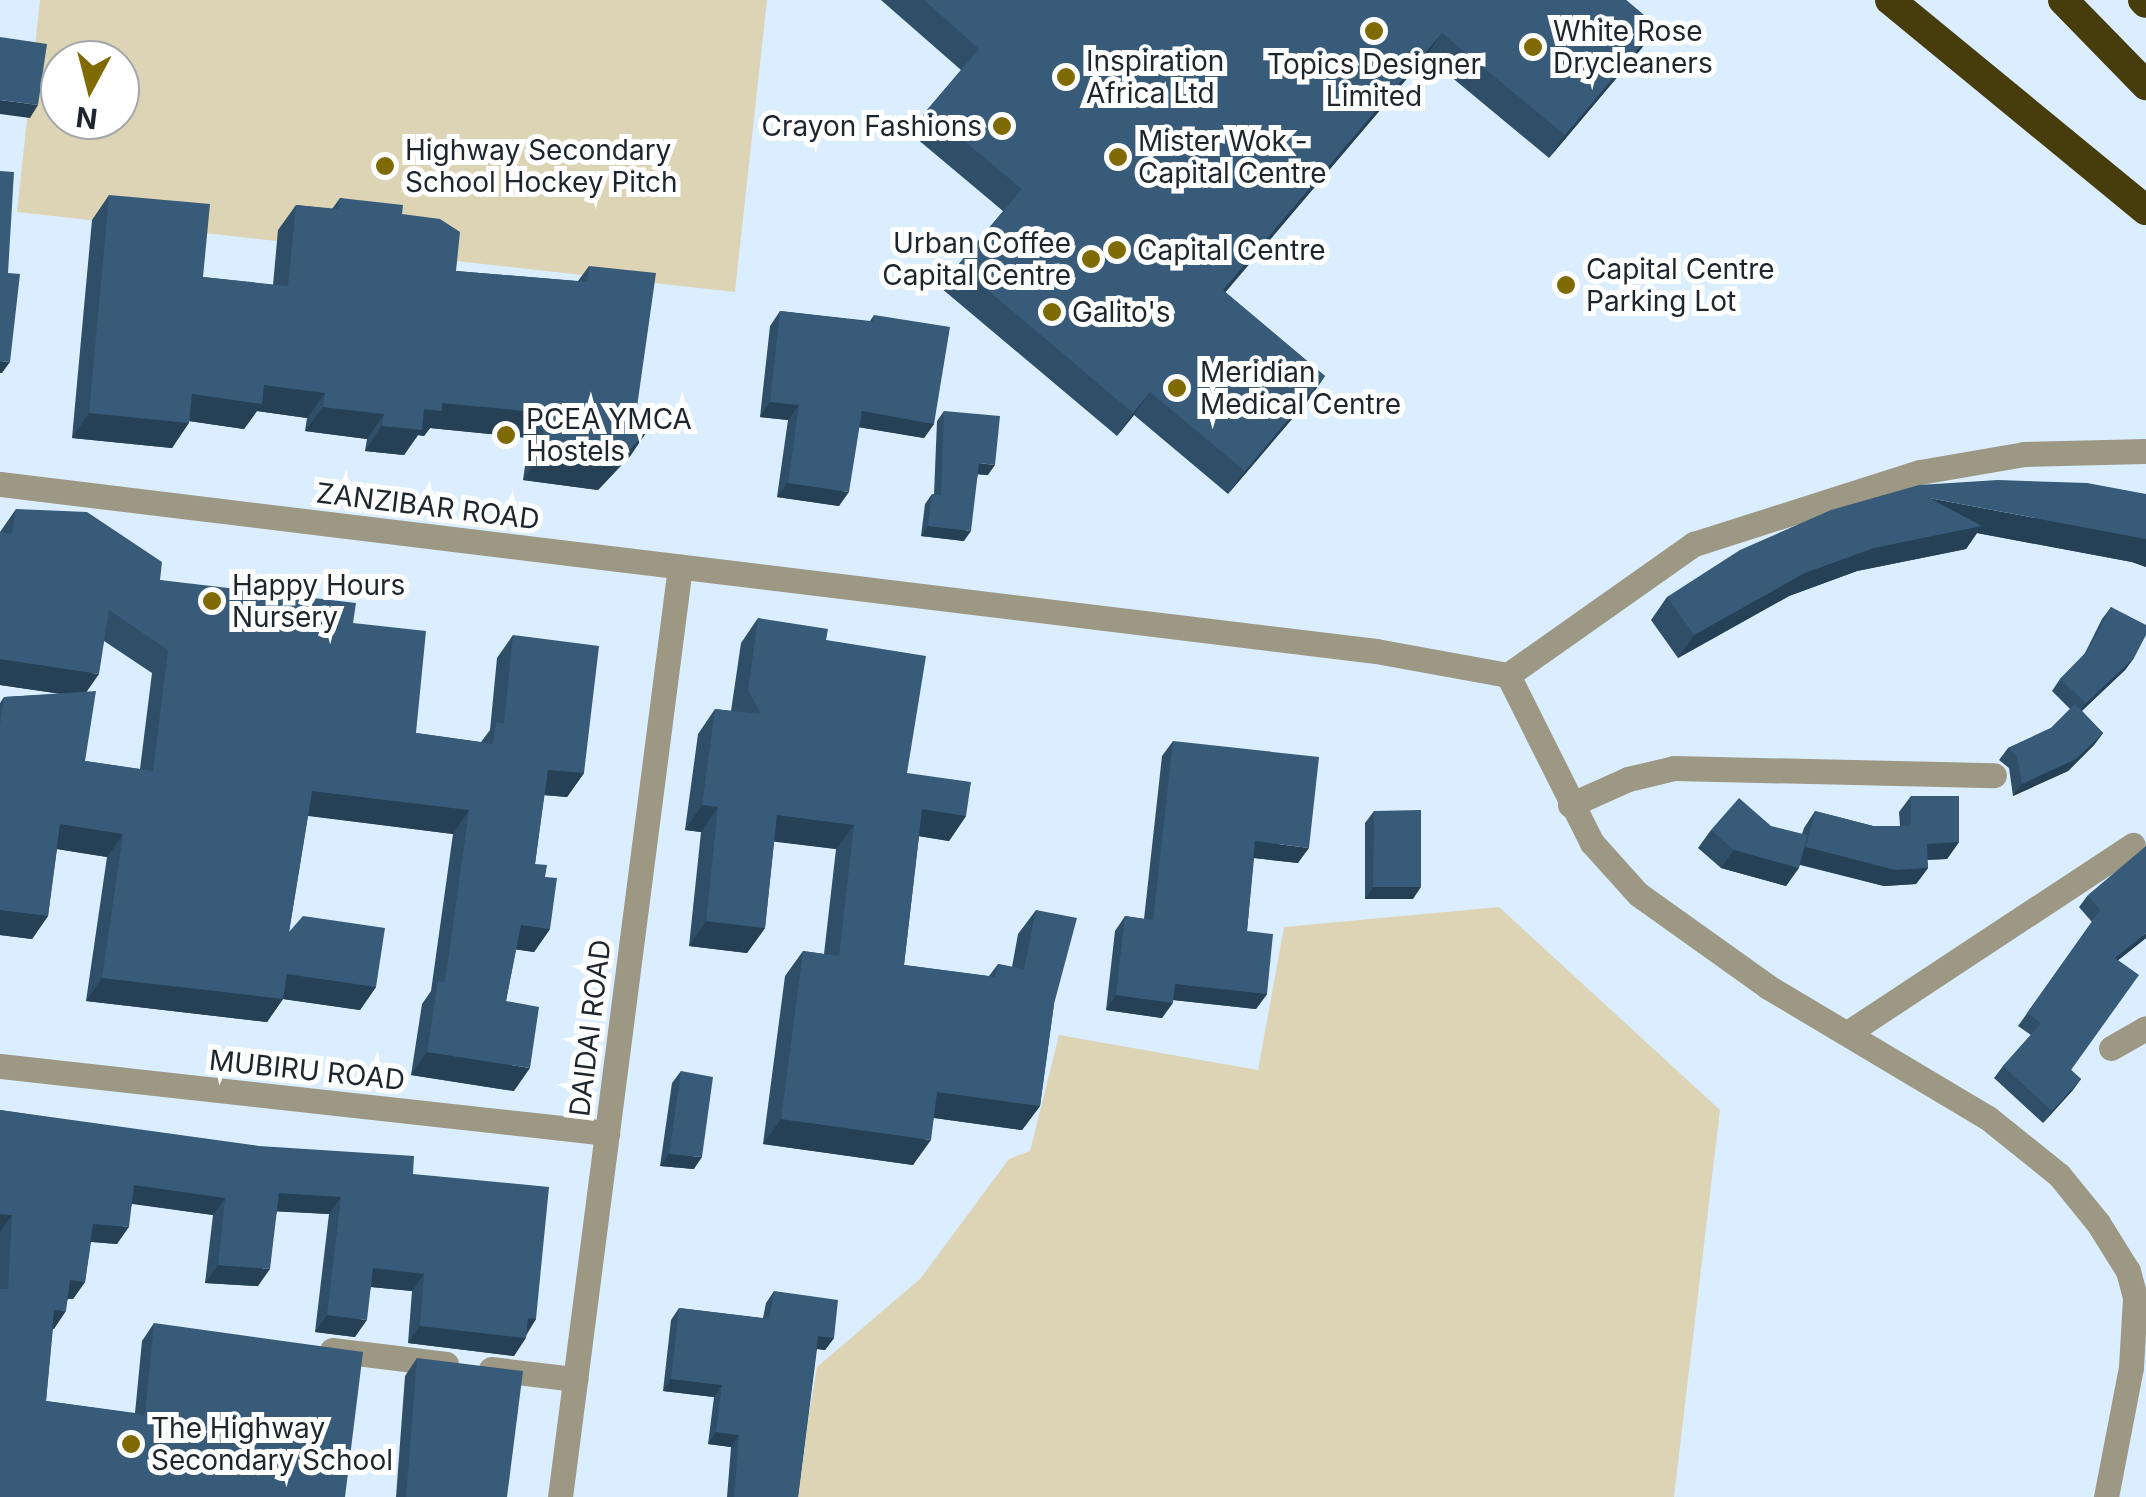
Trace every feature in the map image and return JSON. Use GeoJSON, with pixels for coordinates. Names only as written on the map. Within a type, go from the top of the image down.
{"type":"FeatureCollection","features":[{"type":"Feature","properties":{"kind":"highway"},"geometry":{"type":"LineString","coordinates":[[1890,0],[2146,210]]}},
{"type":"Feature","properties":{"kind":"highway"},"geometry":{"type":"LineString","coordinates":[[2064,0],[2146,85]]}},
{"type":"Feature","properties":{"kind":"highway"},"geometry":{"type":"LineString","coordinates":[[2071,0],[2146,53]]}},
{"type":"Feature","properties":{"kind":"street"},"geometry":{"type":"LineString","coordinates":[[2106,1497],[2140,1297],[2098,1223],[2058,1175],[1988,1118],[1686,933],[1638,894],[1592,843],[1508,675],[1694,544],[1920,472],[2024,454],[2146,450]]}},
{"type":"Feature","properties":{"kind":"street","name":"ZANZIBAR ROAD"},"geometry":{"type":"LineString","coordinates":[[0,484],[1376,651],[1508,675]]}},
{"type":"Feature","properties":{"kind":"street","name":"DAIDAI ROAD"},"geometry":{"type":"LineString","coordinates":[[560,1497],[680,567]]}},
{"type":"Feature","properties":{"kind":"street"},"geometry":{"type":"LineString","coordinates":[[1570,805],[1628,779],[1674,768],[1994,776]]}},
{"type":"Feature","properties":{"kind":"street"},"geometry":{"type":"LineString","coordinates":[[1849,1032],[2133,846]]}},
{"type":"Feature","properties":{"kind":"street"},"geometry":{"type":"LineString","coordinates":[[2111,1048],[2146,1028]]}},
{"type":"Feature","properties":{"kind":"street","name":"MUBIRU ROAD"},"geometry":{"type":"LineString","coordinates":[[0,1066],[607,1133]]}},
{"type":"Feature","properties":{"kind":"street"},"geometry":{"type":"LineString","coordinates":[[296,1346],[576,1379]]}},
{"type":"Feature","properties":{"kind":"shaded area","name":"Highway Secondary School Hockey Pitch"},"geometry":{"type":"Polygon","coordinates":[[[40,0],[767,0],[735,292],[17,212],[40,0]]]}},
{"type":"Feature","properties":{"kind":"shaded area"},"geometry":{"type":"Polygon","coordinates":[[[1499,907],[1720,1110],[1674,1497],[795,1497],[817,1367],[920,1279],[1009,1159],[1030,1151],[1059,1035],[1258,1070],[1284,927],[1499,907]]]}},
{"type":"Feature","properties":{"kind":"building","name":"Capital Centre"},"geometry":{"type":"Polygon","coordinates":[[[924,0],[1626,0],[1657,26],[1565,135],[1442,33],[1223,290],[1325,376],[1245,471],[1150,392],[1133,413],[958,265],[1022,189],[927,110],[979,49],[924,0]]]}},
{"type":"Feature","properties":{"kind":"building"},"geometry":{"type":"Polygon","coordinates":[[[0,37],[40,43],[38,105],[0,100],[0,37]]]}},
{"type":"Feature","properties":{"kind":"building"},"geometry":{"type":"Polygon","coordinates":[[[0,171],[14,172],[8,273],[20,274],[10,362],[0,361],[0,171]]]}},
{"type":"Feature","properties":{"kind":"building"},"geometry":{"type":"Polygon","coordinates":[[[109,195],[210,204],[203,277],[288,286],[296,205],[338,209],[340,198],[403,205],[402,214],[440,219],[460,232],[456,271],[587,282],[589,266],[656,273],[634,428],[648,430],[616,465],[540,455],[546,413],[442,403],[442,411],[424,409],[422,430],[382,426],[384,414],[323,407],[325,393],[264,385],[262,404],[192,394],[189,423],[89,413],[109,195]]]}},
{"type":"Feature","properties":{"kind":"building"},"geometry":{"type":"Polygon","coordinates":[[[780,311],[873,322],[874,315],[950,327],[934,424],[862,411],[849,492],[788,483],[799,405],[770,402],[780,311]]]}},
{"type":"Feature","properties":{"kind":"building"},"geometry":{"type":"Polygon","coordinates":[[[944,411],[1000,416],[995,465],[979,463],[971,531],[928,526],[932,494],[941,495],[944,411]]]}},
{"type":"Feature","properties":{"kind":"building"},"geometry":{"type":"Polygon","coordinates":[[[1998,480],[2087,483],[2146,494],[2146,539],[1929,498],[1982,526],[1874,548],[1805,573],[1694,635],[1667,597],[1740,550],[1831,510],[1919,485],[1998,480]]]}},
{"type":"Feature","properties":{"kind":"building"},"geometry":{"type":"Polygon","coordinates":[[[16,509],[87,512],[162,562],[160,580],[356,603],[353,623],[426,631],[416,733],[493,744],[496,722],[504,723],[513,635],[599,646],[584,773],[548,770],[535,864],[547,865],[545,877],[557,878],[550,929],[521,925],[506,1001],[539,1007],[530,1068],[427,1052],[438,981],[445,982],[469,810],[312,791],[289,932],[303,916],[385,928],[376,987],[287,974],[283,999],[102,978],[123,834],[60,824],[48,916],[0,910],[0,724],[4,697],[96,691],[85,761],[153,771],[168,650],[109,610],[99,674],[0,659],[0,532],[12,534],[16,509]]]}},
{"type":"Feature","properties":{"kind":"building"},"geometry":{"type":"Polygon","coordinates":[[[2111,607],[2146,625],[2146,635],[2134,658],[2086,703],[2060,679],[2088,650],[2111,607]]]}},
{"type":"Feature","properties":{"kind":"building"},"geometry":{"type":"Polygon","coordinates":[[[758,618],[828,629],[826,640],[926,656],[907,773],[971,782],[966,816],[922,809],[904,965],[995,977],[998,964],[1024,969],[1036,910],[1077,918],[1054,1004],[1040,1106],[937,1092],[931,1140],[781,1119],[803,951],[839,956],[854,825],[777,815],[765,928],[706,921],[718,807],[702,805],[715,709],[761,714],[748,690],[758,618]]]}},
{"type":"Feature","properties":{"kind":"building"},"geometry":{"type":"Polygon","coordinates":[[[2075,704],[2103,733],[2076,759],[2022,784],[2017,756],[2008,748],[2051,728],[2075,704]]]}},
{"type":"Feature","properties":{"kind":"building"},"geometry":{"type":"Polygon","coordinates":[[[1173,741],[1319,757],[1309,848],[1255,841],[1247,931],[1273,934],[1267,994],[1175,984],[1173,1003],[1116,995],[1125,916],[1153,920],[1173,741]]]}},
{"type":"Feature","properties":{"kind":"building"},"geometry":{"type":"Polygon","coordinates":[[[1911,796],[1959,796],[1959,842],[1927,844],[1928,868],[1895,870],[1806,847],[1815,811],[1873,826],[1911,826],[1911,796]]]}},
{"type":"Feature","properties":{"kind":"building"},"geometry":{"type":"Polygon","coordinates":[[[1739,798],[1771,826],[1807,835],[1799,868],[1734,850],[1711,830],[1739,798]]]}},
{"type":"Feature","properties":{"kind":"building"},"geometry":{"type":"Polygon","coordinates":[[[1421,810],[1421,887],[1373,887],[1374,811],[1421,810]]]}},
{"type":"Feature","properties":{"kind":"building"},"geometry":{"type":"Polygon","coordinates":[[[2146,846],[2146,933],[2115,958],[2139,975],[2071,1070],[2081,1079],[2052,1111],[2003,1066],[2041,1023],[2027,1013],[2100,910],[2088,895],[2146,846]]]}},
{"type":"Feature","properties":{"kind":"building"},"geometry":{"type":"Polygon","coordinates":[[[681,1071],[713,1077],[702,1157],[669,1154],[681,1071]]]}},
{"type":"Feature","properties":{"kind":"building"},"geometry":{"type":"Polygon","coordinates":[[[0,1110],[259,1146],[414,1156],[413,1174],[549,1187],[536,1319],[528,1318],[526,1338],[420,1326],[424,1274],[373,1268],[367,1320],[327,1315],[341,1197],[279,1193],[270,1269],[218,1265],[225,1198],[134,1185],[129,1227],[93,1224],[85,1282],[70,1280],[66,1311],[54,1310],[46,1401],[145,1415],[154,1323],[363,1352],[345,1497],[0,1497],[0,1289],[8,1289],[12,1215],[0,1214],[0,1110]]]}},
{"type":"Feature","properties":{"kind":"building"},"geometry":{"type":"Polygon","coordinates":[[[774,1291],[838,1300],[834,1338],[818,1336],[798,1497],[734,1497],[739,1435],[716,1432],[722,1385],[671,1379],[679,1308],[769,1319],[774,1291]]]}},
{"type":"Feature","properties":{"kind":"building"},"geometry":{"type":"Polygon","coordinates":[[[417,1358],[523,1371],[507,1497],[406,1497],[417,1358]]]}},
{"type":"Feature","properties":{"kind":"place","name":"Topics Designer Limited"},"geometry":{"type":"Point","coordinates":[1374,31]}},
{"type":"Feature","properties":{"kind":"place","name":"White Rose Drycleaners"},"geometry":{"type":"Point","coordinates":[1533,47]}},
{"type":"Feature","properties":{"kind":"place","name":"Inspiration Africa Ltd"},"geometry":{"type":"Point","coordinates":[1066,77]}},
{"type":"Feature","properties":{"kind":"place","name":"Crayon Fashions"},"geometry":{"type":"Point","coordinates":[1002,126]}},
{"type":"Feature","properties":{"kind":"place","name":"Mister Wok - Capital Centre"},"geometry":{"type":"Point","coordinates":[1118,157]}},
{"type":"Feature","properties":{"kind":"place","name":"Highway Secondary School Hockey Pitch"},"geometry":{"type":"Point","coordinates":[385,166]}},
{"type":"Feature","properties":{"kind":"place","name":"Capital Centre"},"geometry":{"type":"Point","coordinates":[1117,250]}},
{"type":"Feature","properties":{"kind":"place","name":"Urban Coffee Capital Centre"},"geometry":{"type":"Point","coordinates":[1091,259]}},
{"type":"Feature","properties":{"kind":"place","name":"Capital Centre Parking Lot"},"geometry":{"type":"Point","coordinates":[1566,285]}},
{"type":"Feature","properties":{"kind":"place","name":"Galito's"},"geometry":{"type":"Point","coordinates":[1052,312]}},
{"type":"Feature","properties":{"kind":"place","name":"Meridian Medical Centre"},"geometry":{"type":"Point","coordinates":[1177,388]}},
{"type":"Feature","properties":{"kind":"place","name":"PCEA YMCA Hostels"},"geometry":{"type":"Point","coordinates":[506,435]}},
{"type":"Feature","properties":{"kind":"place","name":"Happy Hours Nursery"},"geometry":{"type":"Point","coordinates":[212,601]}},
{"type":"Feature","properties":{"kind":"place","name":"The Highway Secondary School"},"geometry":{"type":"Point","coordinates":[131,1444]}}]}
